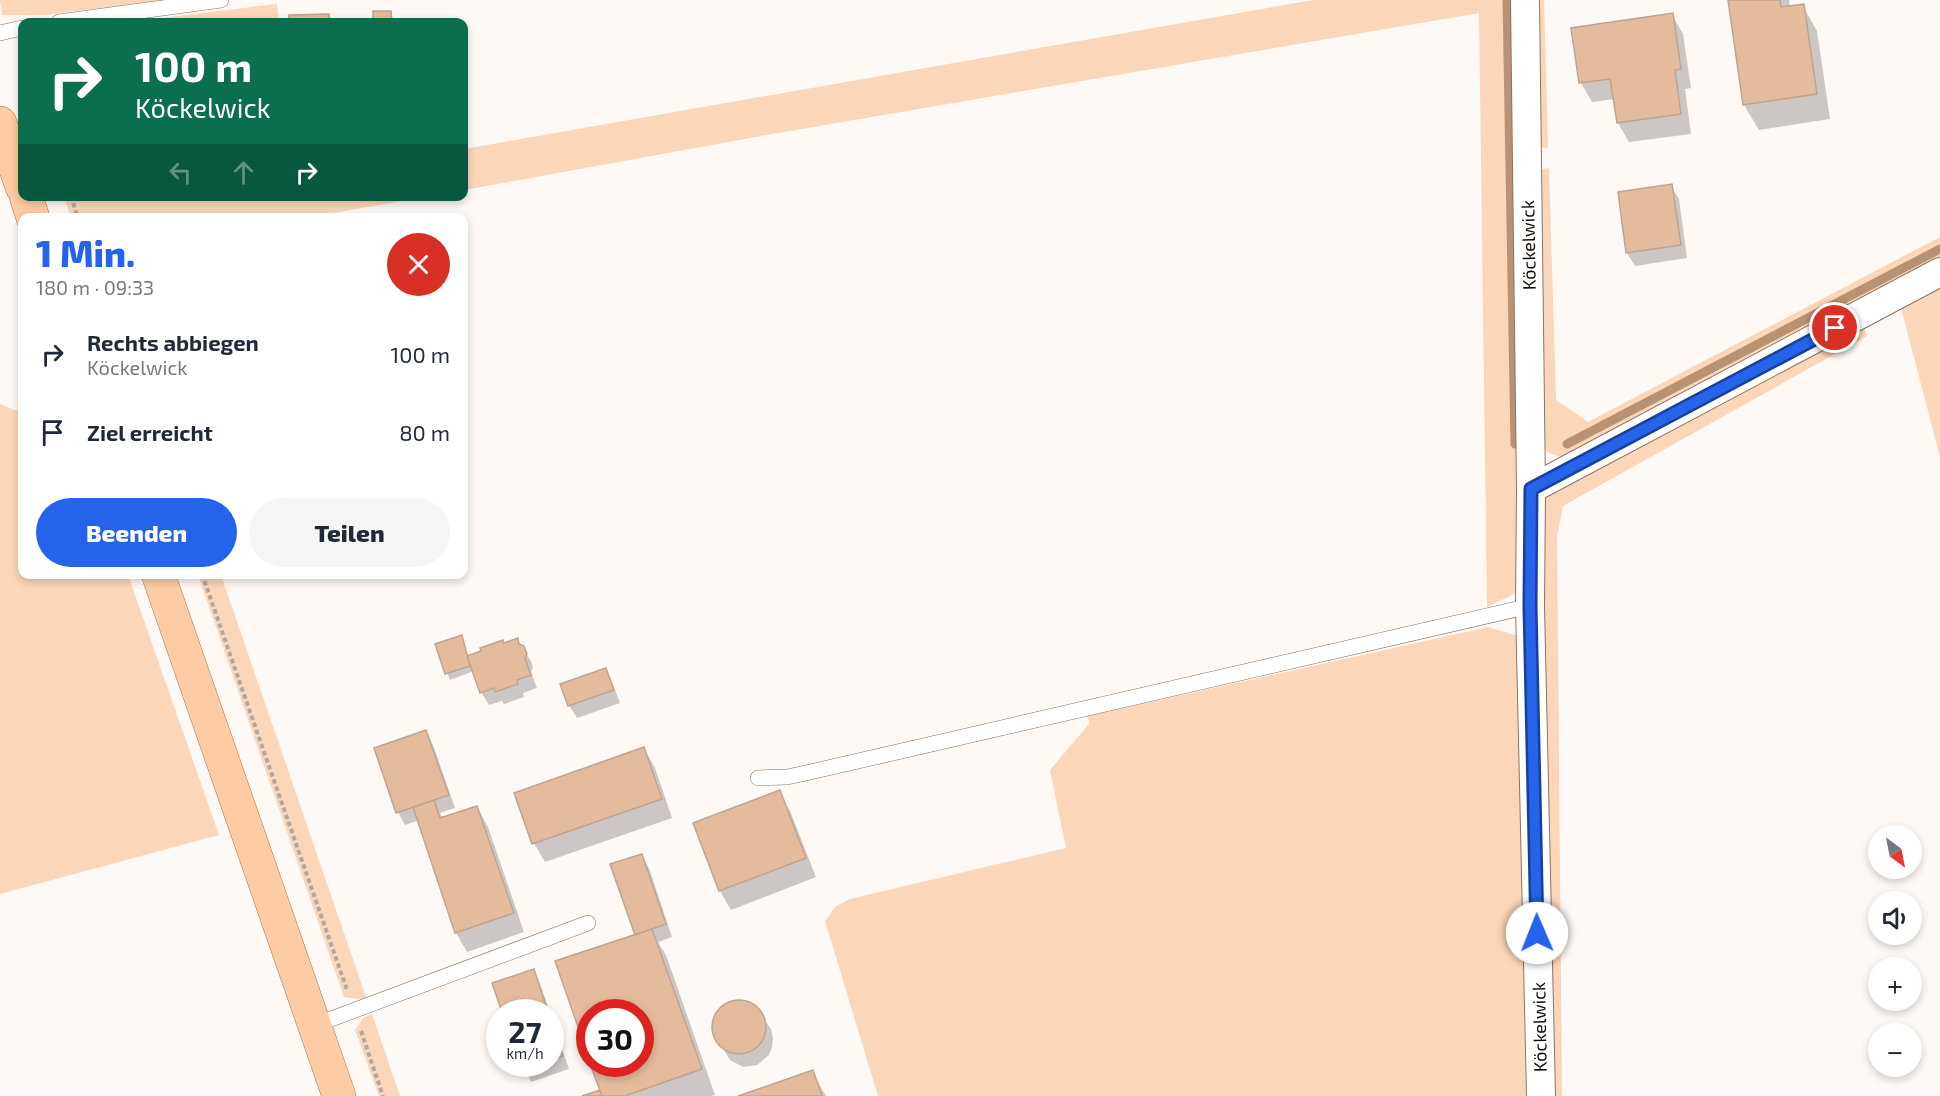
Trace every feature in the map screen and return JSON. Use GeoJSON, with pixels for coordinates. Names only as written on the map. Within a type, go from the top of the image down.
{"type":"FeatureCollection","features":[{"type":"Feature","properties":{"kind":"main road"},"geometry":{"type":"LineString","coordinates":[[0,123],[18,175]]}},
{"type":"Feature","properties":{"kind":"main road"},"geometry":{"type":"LineString","coordinates":[[160,579],[339,1096]]}},
{"type":"Feature","properties":{"kind":"street","name":"Köckelwick"},"geometry":{"type":"LineString","coordinates":[[1525,0],[1531,489],[1530,606],[1541,1096]]}},
{"type":"Feature","properties":{"kind":"street"},"geometry":{"type":"LineString","coordinates":[[1531,489],[1940,272]]}},
{"type":"Feature","properties":{"kind":"lane"},"geometry":{"type":"LineString","coordinates":[[88,18],[221,0]]}},
{"type":"Feature","properties":{"kind":"lane"},"geometry":{"type":"LineString","coordinates":[[0,33],[18,29]]}},
{"type":"Feature","properties":{"kind":"lane"},"geometry":{"type":"LineString","coordinates":[[758,778],[787,777],[806,773],[1530,606]]}},
{"type":"Feature","properties":{"kind":"lane"},"geometry":{"type":"LineString","coordinates":[[315,1025],[588,923]]}},
{"type":"Feature","properties":{"kind":"path"},"geometry":{"type":"LineString","coordinates":[[204,579],[383,1096]]}},
{"type":"Feature","properties":{"kind":"shaded area"},"geometry":{"type":"Polygon","coordinates":[[[0,0],[167,0],[46,15],[2,15],[0,0]]]}},
{"type":"Feature","properties":{"kind":"shaded area"},"geometry":{"type":"Polygon","coordinates":[[[1313,0],[1515,0],[1520,591],[1487,607],[1479,13],[772,134],[468,189],[468,148],[1313,0]]]}},
{"type":"Feature","properties":{"kind":"shaded area"},"geometry":{"type":"Polygon","coordinates":[[[1533,0],[1544,0],[1548,148],[1539,147],[1533,0]]]}},
{"type":"Feature","properties":{"kind":"shaded area"},"geometry":{"type":"Polygon","coordinates":[[[277,4],[279,18],[162,18],[277,4]]]}},
{"type":"Feature","properties":{"kind":"shaded area"},"geometry":{"type":"Polygon","coordinates":[[[1549,168],[1556,400],[1588,422],[1940,237],[1940,262],[1584,450],[1560,457],[1547,452],[1540,438],[1534,175],[1549,168]]]}},
{"type":"Feature","properties":{"kind":"shaded area"},"geometry":{"type":"Polygon","coordinates":[[[66,201],[403,201],[333,213],[70,213],[66,201]]]}},
{"type":"Feature","properties":{"kind":"shaded area"},"geometry":{"type":"Polygon","coordinates":[[[1940,282],[1940,457],[1900,304],[1940,282]]]}},
{"type":"Feature","properties":{"kind":"shaded area"},"geometry":{"type":"Polygon","coordinates":[[[1863,324],[1867,336],[1563,506],[1557,536],[1562,1096],[1547,1096],[1542,514],[1545,498],[1863,324]]]}},
{"type":"Feature","properties":{"kind":"shaded area"},"geometry":{"type":"Polygon","coordinates":[[[0,404],[18,411],[18,579],[129,579],[219,835],[0,894],[0,404]]]}},
{"type":"Feature","properties":{"kind":"shaded area"},"geometry":{"type":"Polygon","coordinates":[[[199,579],[222,579],[367,1000],[344,997],[199,579]]]}},
{"type":"Feature","properties":{"kind":"shaded area"},"geometry":{"type":"Polygon","coordinates":[[[1488,627],[1518,636],[1526,1096],[878,1096],[825,921],[836,906],[850,899],[1066,848],[1050,770],[1089,724],[1088,716],[1488,627]]]}},
{"type":"Feature","properties":{"kind":"shaded area"},"geometry":{"type":"Polygon","coordinates":[[[372,1014],[400,1096],[379,1096],[355,1030],[363,1018],[372,1014]]]}},
{"type":"Feature","properties":{"kind":"building"},"geometry":{"type":"Polygon","coordinates":[[[1728,0],[1780,0],[1781,7],[1804,4],[1817,94],[1743,105],[1728,0]]]}},
{"type":"Feature","properties":{"kind":"building"},"geometry":{"type":"Polygon","coordinates":[[[373,11],[391,11],[392,18],[373,18],[373,11]]]}},
{"type":"Feature","properties":{"kind":"building"},"geometry":{"type":"Polygon","coordinates":[[[1673,13],[1681,69],[1675,70],[1681,114],[1617,123],[1610,79],[1579,83],[1571,28],[1673,13]]]}},
{"type":"Feature","properties":{"kind":"building"},"geometry":{"type":"Polygon","coordinates":[[[329,14],[330,18],[289,18],[289,15],[329,14]]]}},
{"type":"Feature","properties":{"kind":"building"},"geometry":{"type":"Polygon","coordinates":[[[1672,184],[1681,245],[1626,253],[1618,192],[1672,184]]]}},
{"type":"Feature","properties":{"kind":"building"},"geometry":{"type":"Polygon","coordinates":[[[462,635],[470,666],[445,674],[435,644],[462,635]]]}},
{"type":"Feature","properties":{"kind":"building"},"geometry":{"type":"Polygon","coordinates":[[[518,638],[519,644],[524,646],[527,654],[525,658],[531,675],[517,680],[518,684],[495,692],[494,688],[480,693],[467,656],[481,651],[480,648],[503,640],[504,643],[518,638]]]}},
{"type":"Feature","properties":{"kind":"building"},"geometry":{"type":"Polygon","coordinates":[[[606,668],[614,690],[568,706],[560,684],[606,668]]]}},
{"type":"Feature","properties":{"kind":"building"},"geometry":{"type":"Polygon","coordinates":[[[426,730],[449,795],[396,813],[374,748],[426,730]]]}},
{"type":"Feature","properties":{"kind":"building"},"geometry":{"type":"Polygon","coordinates":[[[644,747],[662,799],[532,844],[514,793],[644,747]]]}},
{"type":"Feature","properties":{"kind":"building"},"geometry":{"type":"Polygon","coordinates":[[[780,790],[806,858],[719,891],[693,823],[780,790]]]}},
{"type":"Feature","properties":{"kind":"building"},"geometry":{"type":"Polygon","coordinates":[[[434,800],[440,818],[477,806],[514,913],[455,933],[413,807],[434,800]]]}},
{"type":"Feature","properties":{"kind":"building"},"geometry":{"type":"Polygon","coordinates":[[[642,854],[666,924],[635,935],[610,864],[642,854]]]}},
{"type":"Feature","properties":{"kind":"building"},"geometry":{"type":"Polygon","coordinates":[[[652,929],[702,1069],[625,1096],[602,1096],[595,1077],[654,1077],[654,999],[576,999],[576,1021],[555,961],[652,929]]]}},
{"type":"Feature","properties":{"kind":"building"},"geometry":{"type":"Polygon","coordinates":[[[534,969],[544,999],[498,999],[492,983],[534,969]]]}},
{"type":"Feature","properties":{"kind":"building"},"geometry":{"type":"Polygon","coordinates":[[[734,1000],[744,1000],[758,1008],[764,1017],[766,1027],[764,1037],[758,1046],[744,1054],[734,1054],[717,1042],[712,1032],[712,1022],[724,1005],[734,1000]]]}},
{"type":"Feature","properties":{"kind":"building"},"geometry":{"type":"Polygon","coordinates":[[[813,1070],[822,1096],[738,1096],[813,1070]]]}},
{"type":"Feature","properties":{"kind":"building"},"geometry":{"type":"Polygon","coordinates":[[[600,1090],[602,1096],[582,1096],[600,1090]]]}},
{"type":"Feature","properties":{"kind":"waterway"},"geometry":{"type":"LineString","coordinates":[[1507,0],[1515,444]]}},
{"type":"Feature","properties":{"kind":"waterway"},"geometry":{"type":"LineString","coordinates":[[1567,444],[1940,249]]}},
{"type":"Feature","properties":{"kind":"route"},"geometry":{"type":"LineString","coordinates":[[1537,933],[1530,606],[1531,489],[1835,328]]}}]}
